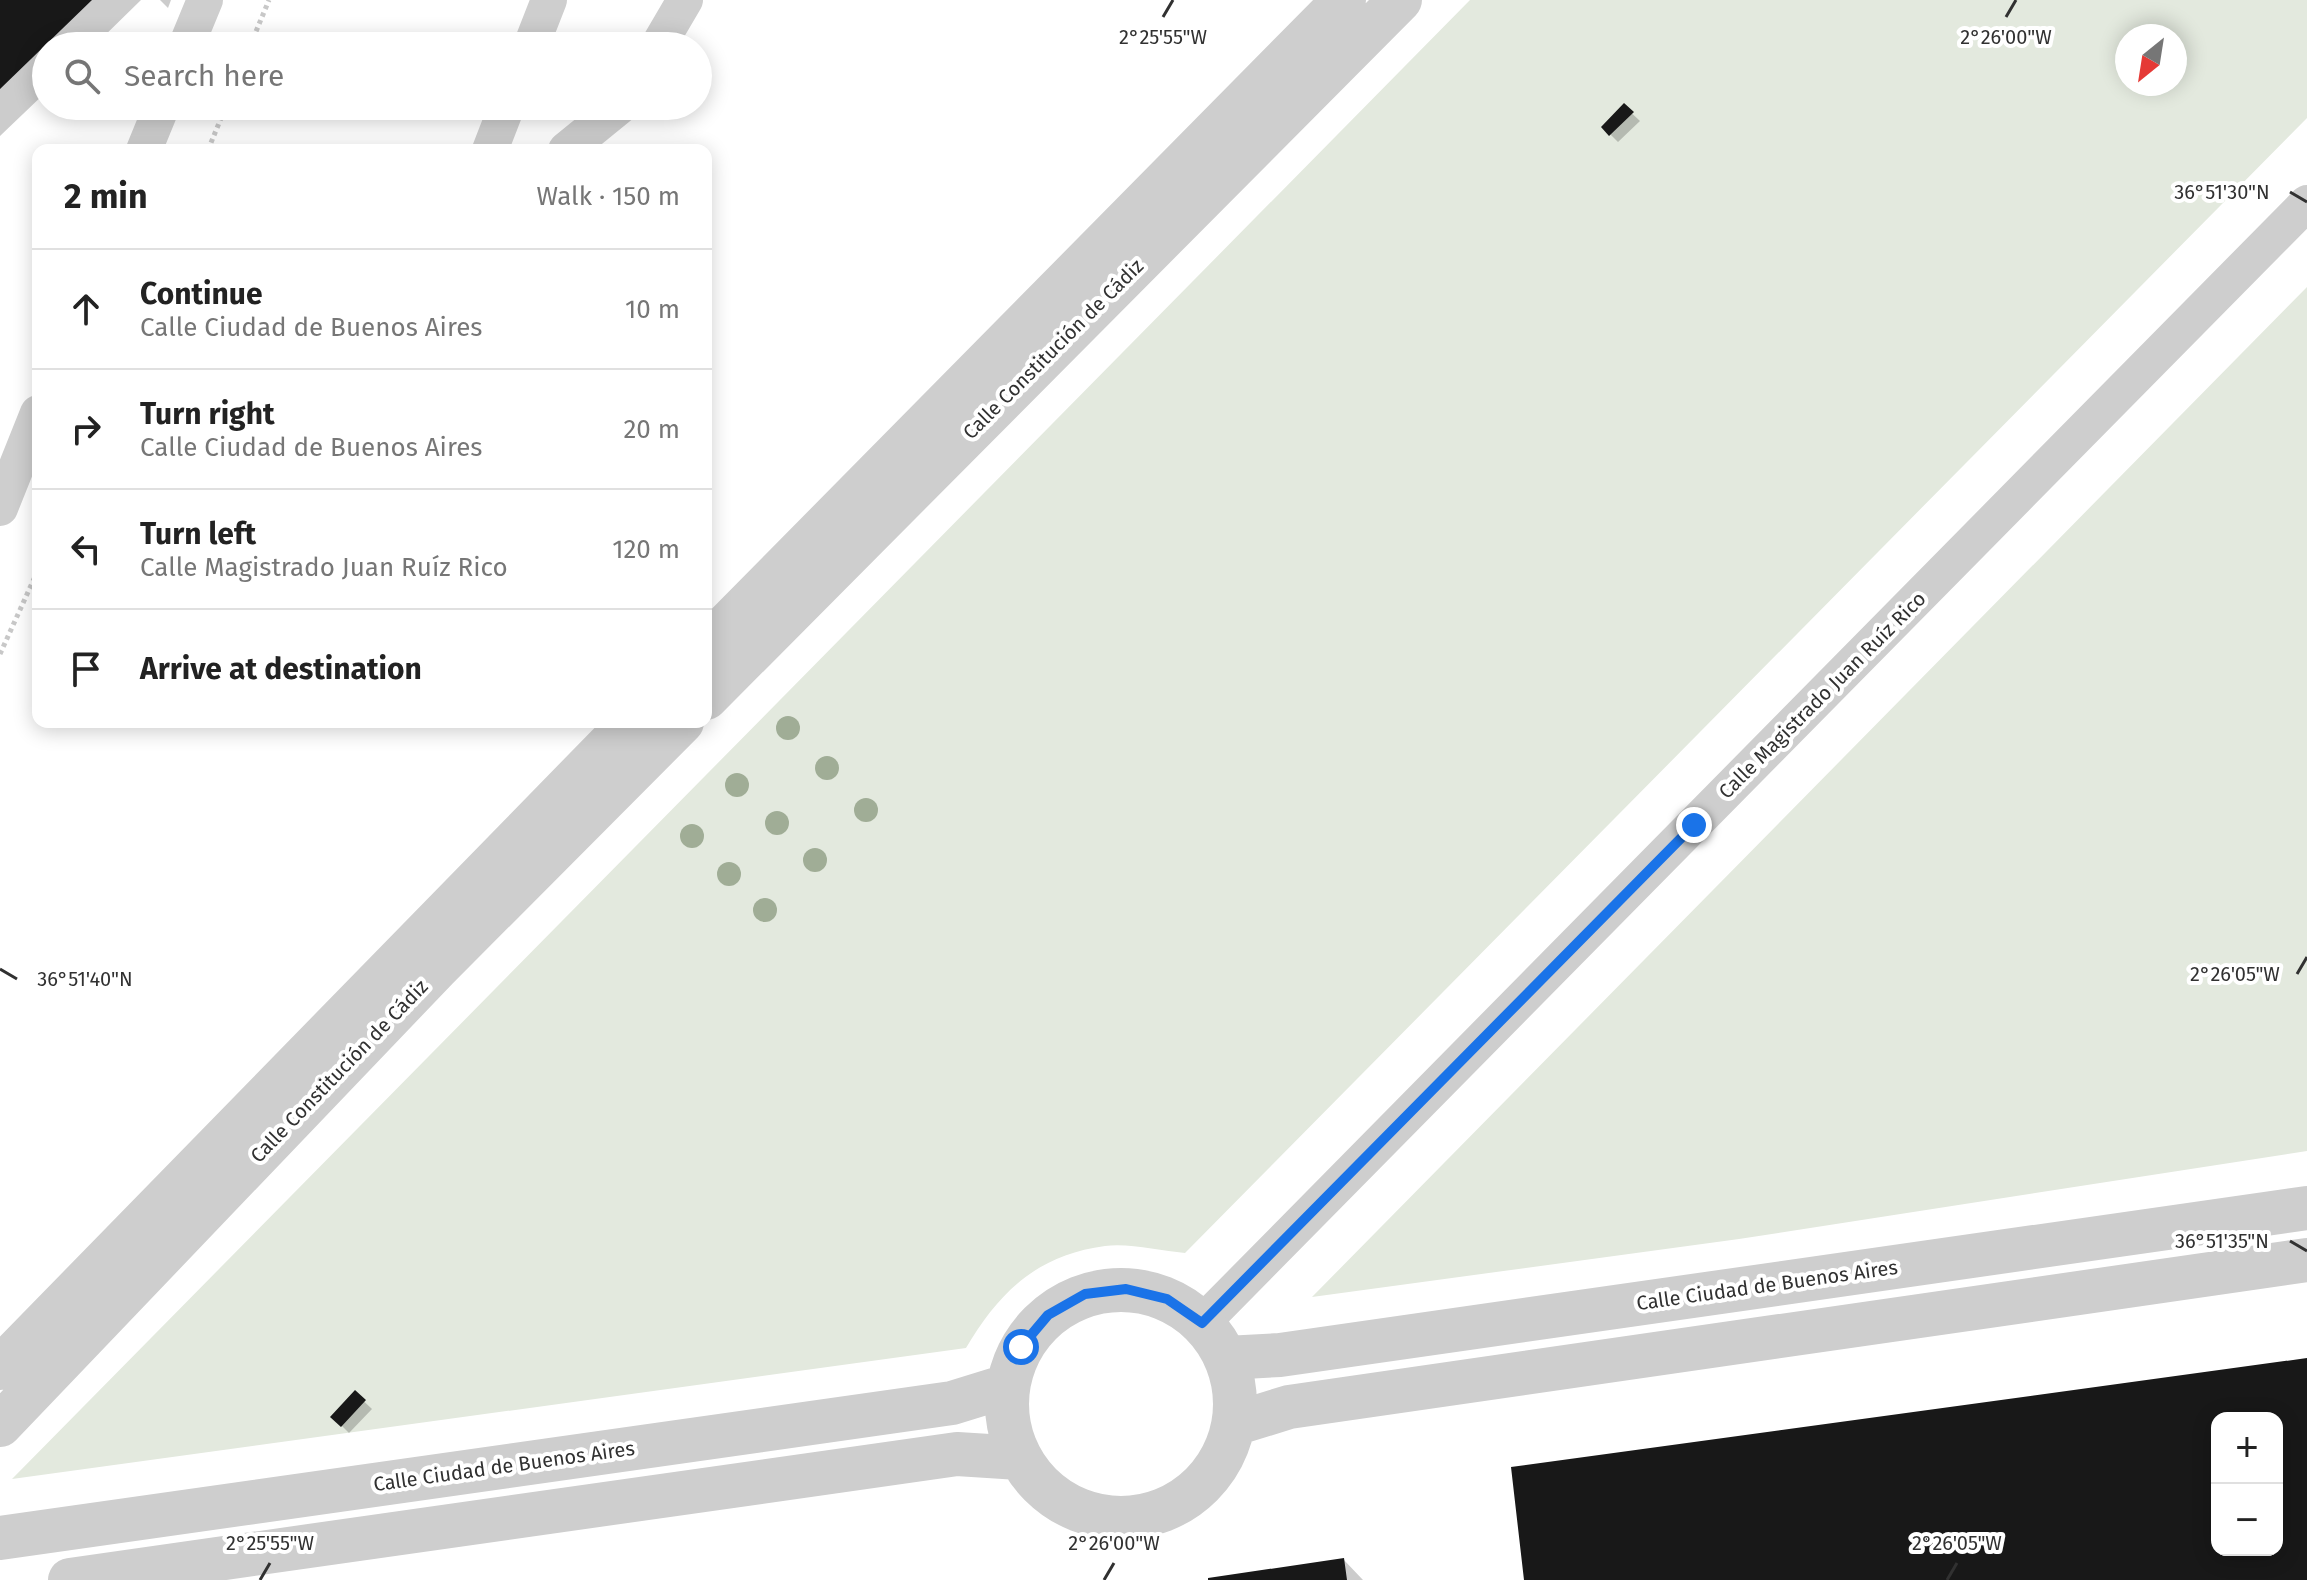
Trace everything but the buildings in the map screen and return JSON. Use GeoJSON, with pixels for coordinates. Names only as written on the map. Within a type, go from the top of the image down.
{"type":"FeatureCollection","features":[{"type":"Feature","properties":{"kind":"street"},"geometry":{"type":"LineString","coordinates":[[192,32],[205,0]]}},
{"type":"Feature","properties":{"kind":"street"},"geometry":{"type":"LineString","coordinates":[[536,32],[549,0]]}},
{"type":"Feature","properties":{"kind":"street"},"geometry":{"type":"LineString","coordinates":[[666,32],[685,0]]}},
{"type":"Feature","properties":{"kind":"street","name":"Calle Constitución de Cádiz"},"geometry":{"type":"LineString","coordinates":[[712,640],[1344,0]]}},
{"type":"Feature","properties":{"kind":"street","name":"Calle Constitución de Cádiz"},"geometry":{"type":"LineString","coordinates":[[712,692],[1400,0]]}},
{"type":"Feature","properties":{"kind":"street"},"geometry":{"type":"LineString","coordinates":[[146,144],[156,120]]}},
{"type":"Feature","properties":{"kind":"street"},"geometry":{"type":"LineString","coordinates":[[492,144],[502,120]]}},
{"type":"Feature","properties":{"kind":"street"},"geometry":{"type":"LineString","coordinates":[[573,144],[603,120]]}},
{"type":"Feature","properties":{"kind":"street","name":"Calle Magistrado Juan Ruíz Rico"},"geometry":{"type":"LineString","coordinates":[[1214,1340],[2307,203]]}},
{"type":"Feature","properties":{"kind":"street"},"geometry":{"type":"LineString","coordinates":[[0,508],[32,428]]}},
{"type":"Feature","properties":{"kind":"street","name":"Calle Constitución de Cádiz"},"geometry":{"type":"LineString","coordinates":[[0,1368],[625,728]]}},
{"type":"Feature","properties":{"kind":"street","name":"Calle Constitución de Cádiz"},"geometry":{"type":"LineString","coordinates":[[0,1425],[437,968],[676,728]]}},
{"type":"Feature","properties":{"kind":"street","name":"Calle Ciudad de Buenos Aires"},"geometry":{"type":"LineString","coordinates":[[1214,1340],[1280,1355],[2307,1208]]}},
{"type":"Feature","properties":{"kind":"street"},"geometry":{"type":"LineString","coordinates":[[1234,1424],[1304,1404],[2307,1260]]}},
{"type":"Feature","properties":{"kind":"street"},"geometry":{"type":"LineString","coordinates":[[1126,1289],[1167,1299],[1214,1340],[1235,1391],[1234,1424],[1222,1458],[1201,1485],[1172,1506],[1139,1517],[1104,1517],[1070,1506],[1041,1486],[1020,1458],[1006,1411],[1007,1386],[1021,1347],[1048,1315],[1085,1294],[1126,1289]]}},
{"type":"Feature","properties":{"kind":"street","name":"Calle Ciudad de Buenos Aires"},"geometry":{"type":"LineString","coordinates":[[0,1538],[952,1403],[1007,1386]]}},
{"type":"Feature","properties":{"kind":"street"},"geometry":{"type":"LineString","coordinates":[[70,1580],[957,1454],[1020,1458]]}},
{"type":"Feature","properties":{"kind":"path"},"geometry":{"type":"LineString","coordinates":[[256,32],[269,0]]}},
{"type":"Feature","properties":{"kind":"path"},"geometry":{"type":"LineString","coordinates":[[210,144],[220,120]]}},
{"type":"Feature","properties":{"kind":"path"},"geometry":{"type":"LineString","coordinates":[[0,654],[32,583]]}},
{"type":"Feature","properties":{"kind":"shaded area"},"geometry":{"type":"Polygon","coordinates":[[[1470,0],[2307,0],[2307,118],[1185,1253],[1115,1245],[1059,1258],[1022,1279],[1007,1293],[966,1348],[12,1479],[1470,0]]]}},
{"type":"Feature","properties":{"kind":"shaded area"},"geometry":{"type":"Polygon","coordinates":[[[2307,287],[2307,1151],[1739,1239],[1312,1297],[2307,287]]]}},
{"type":"Feature","properties":{"kind":"route"},"geometry":{"type":"LineString","coordinates":[[1021,1347],[1048,1315],[1085,1294],[1126,1289],[1167,1299],[1202,1323],[1694,825]]}}]}
